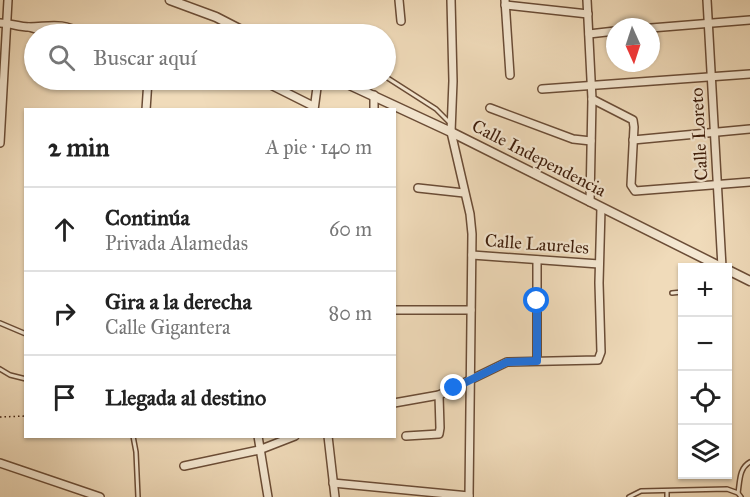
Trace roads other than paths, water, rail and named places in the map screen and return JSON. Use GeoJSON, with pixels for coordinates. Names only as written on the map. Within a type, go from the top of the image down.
{"type":"FeatureCollection","features":[{"type":"Feature","properties":{"kind":"street"},"geometry":{"type":"LineString","coordinates":[[0,143],[4,23],[8,0]]}},
{"type":"Feature","properties":{"kind":"street"},"geometry":{"type":"LineString","coordinates":[[170,0],[230,24]]}},
{"type":"Feature","properties":{"kind":"street"},"geometry":{"type":"LineString","coordinates":[[399,0],[401,21]]}},
{"type":"Feature","properties":{"kind":"street"},"geometry":{"type":"LineString","coordinates":[[333,483],[469,496],[472,255],[470,214],[451,128],[453,81],[451,0]]}},
{"type":"Feature","properties":{"kind":"street"},"geometry":{"type":"LineString","coordinates":[[587,0],[592,86],[590,202]]}},
{"type":"Feature","properties":{"kind":"street","name":"Calle Loreto"},"geometry":{"type":"LineString","coordinates":[[707,0],[722,263]]}},
{"type":"Feature","properties":{"kind":"street"},"geometry":{"type":"LineString","coordinates":[[510,75],[505,2],[588,14]]}},
{"type":"Feature","properties":{"kind":"street"},"geometry":{"type":"LineString","coordinates":[[660,27],[750,20]]}},
{"type":"Feature","properties":{"kind":"street"},"geometry":{"type":"LineString","coordinates":[[4,23],[24,26]]}},
{"type":"Feature","properties":{"kind":"street"},"geometry":{"type":"LineString","coordinates":[[589,34],[606,32]]}},
{"type":"Feature","properties":{"kind":"street"},"geometry":{"type":"LineString","coordinates":[[542,90],[750,74]]}},
{"type":"Feature","properties":{"kind":"street"},"geometry":{"type":"LineString","coordinates":[[146,108],[147,90]]}},
{"type":"Feature","properties":{"kind":"street"},"geometry":{"type":"LineString","coordinates":[[280,90],[313,108],[316,90]]}},
{"type":"Feature","properties":{"kind":"street","name":"Calle Independencia"},"geometry":{"type":"LineString","coordinates":[[362,90],[451,128],[601,208],[714,263]]}},
{"type":"Feature","properties":{"kind":"street"},"geometry":{"type":"LineString","coordinates":[[374,95],[374,108]]}},
{"type":"Feature","properties":{"kind":"street"},"geometry":{"type":"LineString","coordinates":[[592,99],[633,120],[632,189],[638,191],[750,182]]}},
{"type":"Feature","properties":{"kind":"street"},"geometry":{"type":"LineString","coordinates":[[490,108],[573,139],[591,141]]}},
{"type":"Feature","properties":{"kind":"street"},"geometry":{"type":"LineString","coordinates":[[633,140],[750,129]]}},
{"type":"Feature","properties":{"kind":"street"},"geometry":{"type":"LineString","coordinates":[[418,188],[464,193]]}},
{"type":"Feature","properties":{"kind":"street"},"geometry":{"type":"LineString","coordinates":[[396,403],[439,395],[507,362],[598,360],[601,352],[599,264],[601,208]]}},
{"type":"Feature","properties":{"kind":"street","name":"Calle Laureles"},"geometry":{"type":"LineString","coordinates":[[472,255],[599,264]]}},
{"type":"Feature","properties":{"kind":"street"},"geometry":{"type":"LineString","coordinates":[[537,260],[537,361]]}},
{"type":"Feature","properties":{"kind":"street"},"geometry":{"type":"LineString","coordinates":[[732,272],[750,281]]}},
{"type":"Feature","properties":{"kind":"street"},"geometry":{"type":"LineString","coordinates":[[396,310],[471,310]]}},
{"type":"Feature","properties":{"kind":"street"},"geometry":{"type":"LineString","coordinates":[[406,436],[439,434],[439,395]]}},
{"type":"Feature","properties":{"kind":"street"},"geometry":{"type":"LineString","coordinates":[[258,438],[268,497]]}},
{"type":"Feature","properties":{"kind":"street"},"geometry":{"type":"LineString","coordinates":[[184,466],[260,450],[290,438]]}},
{"type":"Feature","properties":{"kind":"street"},"geometry":{"type":"LineString","coordinates":[[328,438],[335,497]]}},
{"type":"Feature","properties":{"kind":"street"},"geometry":{"type":"LineString","coordinates":[[0,463],[100,497]]}},
{"type":"Feature","properties":{"kind":"lane"},"geometry":{"type":"LineString","coordinates":[[396,83],[436,109],[451,128]]}},
{"type":"Feature","properties":{"kind":"lane"},"geometry":{"type":"LineString","coordinates":[[672,293],[678,292]]}},
{"type":"Feature","properties":{"kind":"lane"},"geometry":{"type":"LineString","coordinates":[[0,323],[24,333]]}},
{"type":"Feature","properties":{"kind":"lane"},"geometry":{"type":"LineString","coordinates":[[0,369],[24,378]]}},
{"type":"Feature","properties":{"kind":"lane"},"geometry":{"type":"LineString","coordinates":[[133,438],[138,497]]}},
{"type":"Feature","properties":{"kind":"lane"},"geometry":{"type":"LineString","coordinates":[[629,497],[641,491],[727,489],[739,495],[741,472],[744,465],[750,462]]}},
{"type":"Feature","properties":{"kind":"lane"},"geometry":{"type":"LineString","coordinates":[[667,491],[667,497]]}}]}
